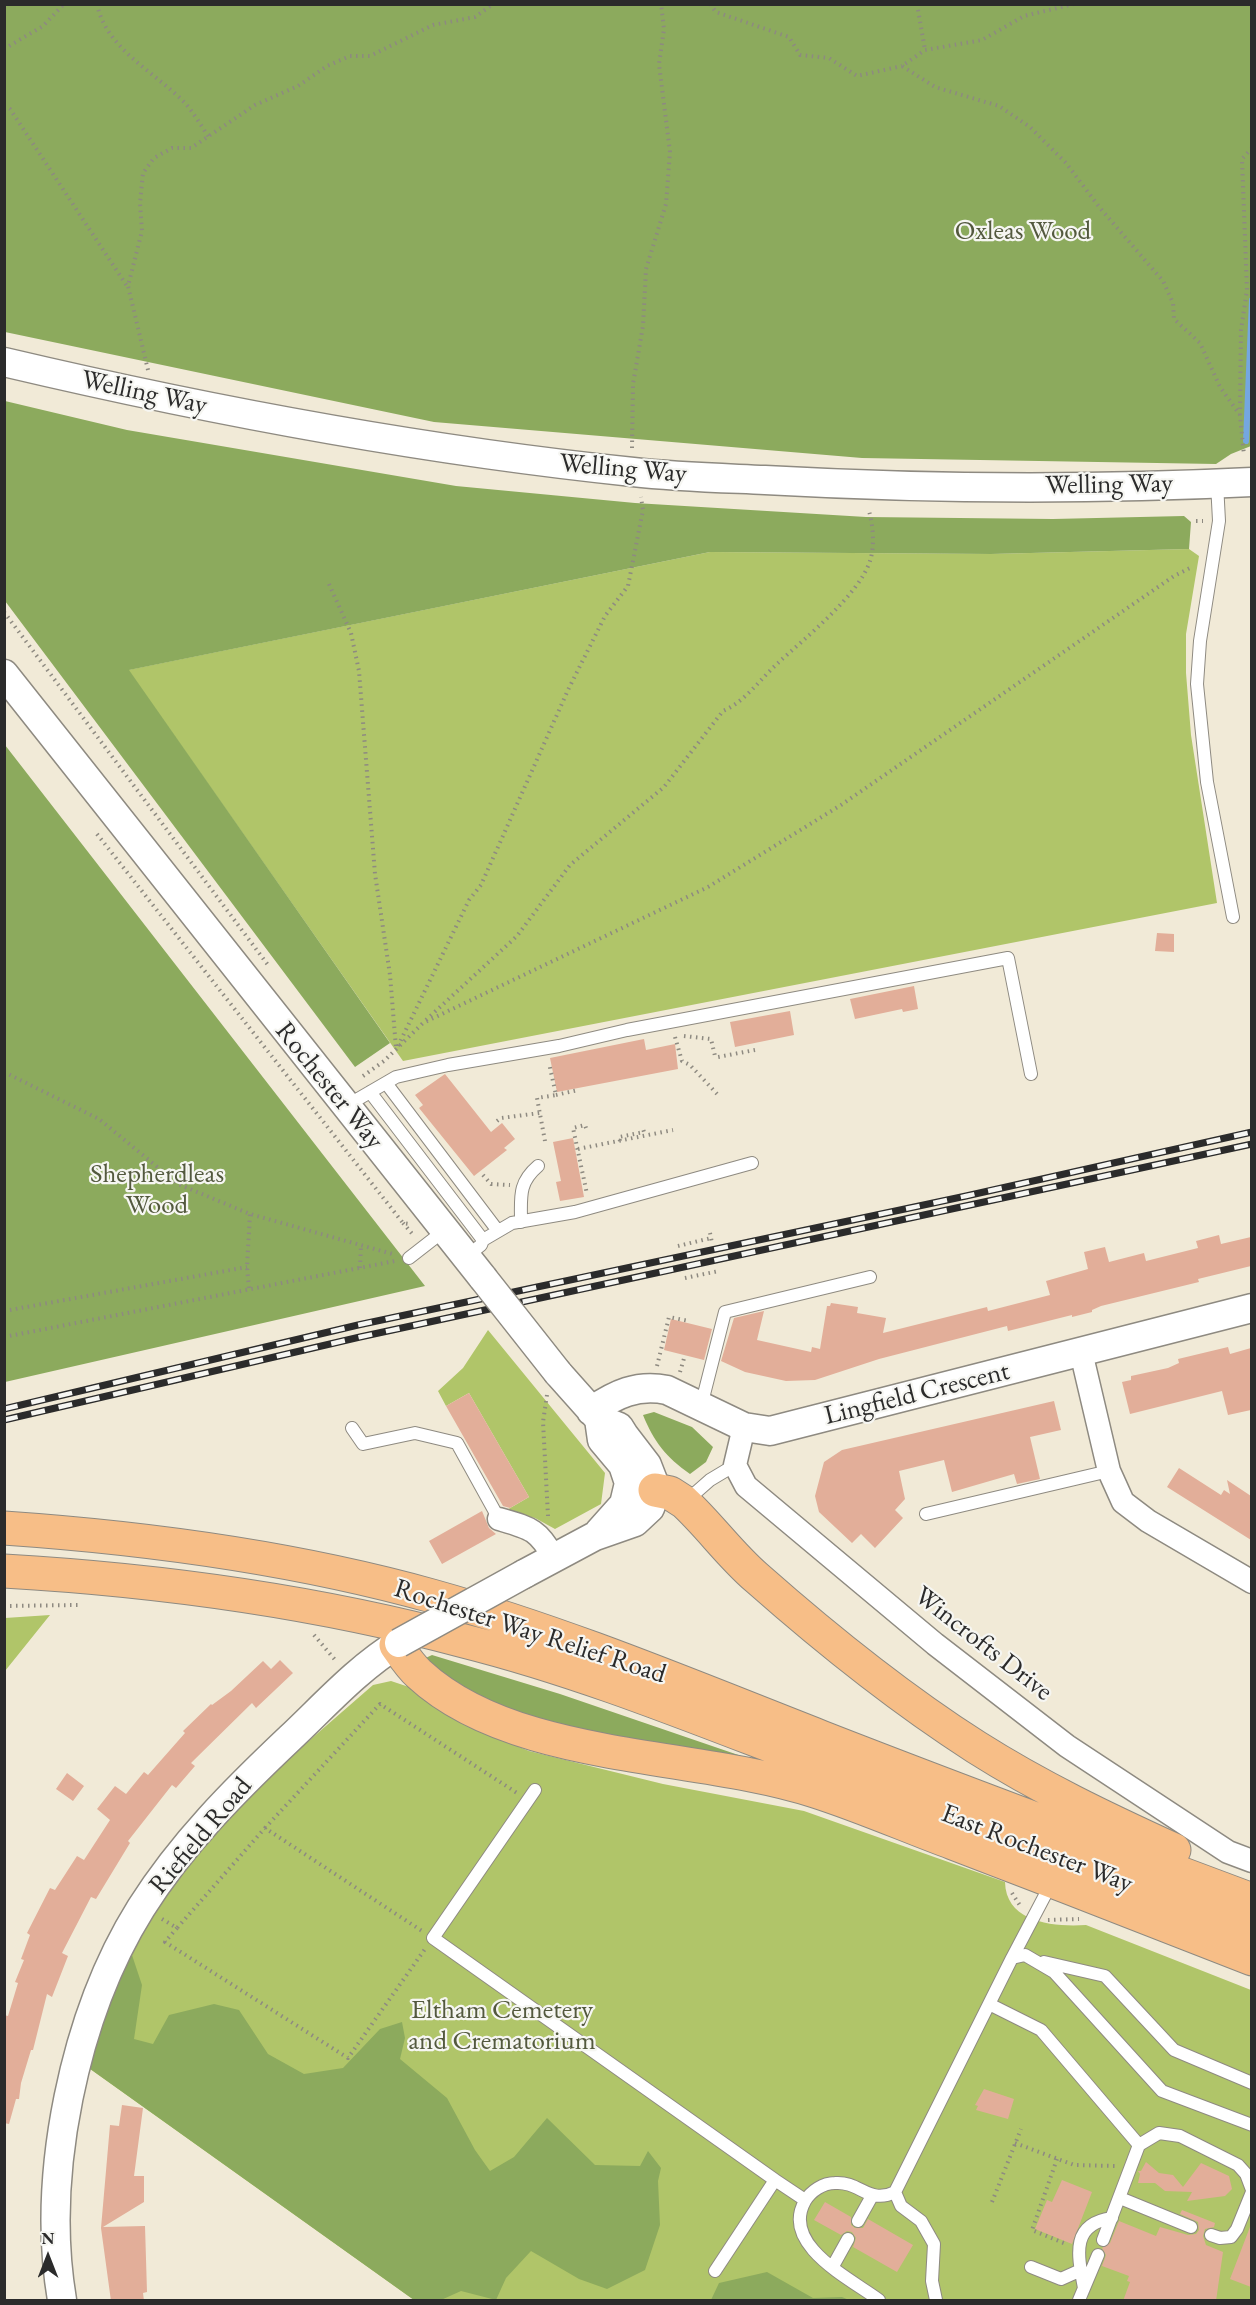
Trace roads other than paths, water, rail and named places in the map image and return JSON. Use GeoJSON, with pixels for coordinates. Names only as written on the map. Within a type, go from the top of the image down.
{"type":"FeatureCollection","features":[{"type":"Feature","properties":{"kind":"highway"},"geometry":{"type":"LineString","coordinates":[[670,1496],[754,1576],[846,1654],[929,1716],[976,1747],[1060,1796],[1251,1885]]}},
{"type":"Feature","properties":{"kind":"highway","name":"Rochester Way Relief Road"},"geometry":{"type":"LineString","coordinates":[[4,1528],[95,1534],[229,1552],[291,1562],[431,1595],[596,1649],[828,1754]]}},
{"type":"Feature","properties":{"kind":"highway","name":"Rochester Way Relief Road"},"geometry":{"type":"LineString","coordinates":[[4,1571],[156,1582],[256,1596],[390,1622],[547,1665],[828,1754]]}},
{"type":"Feature","properties":{"kind":"highway"},"geometry":{"type":"LineString","coordinates":[[398,1644],[418,1673],[437,1688],[469,1707],[526,1732],[610,1750],[729,1771],[816,1791],[1251,1959]]}},
{"type":"Feature","properties":{"kind":"highway"},"geometry":{"type":"LineString","coordinates":[[828,1754],[1251,1900]]}},
{"type":"Feature","properties":{"kind":"highway","name":"East Rochester Way"},"geometry":{"type":"LineString","coordinates":[[828,1754],[1251,1933]]}},
{"type":"Feature","properties":{"kind":"street","name":"Welling Way"},"geometry":{"type":"LineString","coordinates":[[4,362],[148,396],[638,485],[1114,487],[1217,483],[1248,468]]}},
{"type":"Feature","properties":{"kind":"street","name":"Rochester Way"},"geometry":{"type":"LineString","coordinates":[[4,674],[359,1094],[445,1230],[475,1255],[552,1384],[595,1415],[618,1427],[670,1496]]}},
{"type":"Feature","properties":{"kind":"street","name":"Lingfield Crescent"},"geometry":{"type":"LineString","coordinates":[[595,1415],[616,1394],[642,1388],[667,1390],[744,1427],[770,1431],[1251,1308]]}},
{"type":"Feature","properties":{"kind":"street"},"geometry":{"type":"LineString","coordinates":[[1081,1352],[1110,1471],[1124,1502],[1134,1511],[1251,1582]]}},
{"type":"Feature","properties":{"kind":"street","name":"Riefield Road"},"geometry":{"type":"LineString","coordinates":[[595,1415],[602,1440],[626,1472],[629,1488],[620,1510],[595,1536]]}},
{"type":"Feature","properties":{"kind":"street"},"geometry":{"type":"LineString","coordinates":[[735,1465],[744,1427]]}},
{"type":"Feature","properties":{"kind":"street","name":"Wincrofts Drive"},"geometry":{"type":"LineString","coordinates":[[735,1465],[746,1486],[954,1659],[1067,1746],[1228,1852],[1251,1861]]}},
{"type":"Feature","properties":{"kind":"street","name":"Riefield Road"},"geometry":{"type":"LineString","coordinates":[[62,2301],[56,2210],[60,2151],[68,2103],[93,2015],[110,1969],[142,1907],[199,1830],[227,1798],[351,1679],[398,1644],[549,1543],[595,1536],[635,1522],[650,1508],[670,1496]]}},
{"type":"Feature","properties":{"kind":"street"},"geometry":{"type":"LineString","coordinates":[[499,1519],[533,1529],[549,1543]]}},
{"type":"Feature","properties":{"kind":"lane"},"geometry":{"type":"LineString","coordinates":[[1217,483],[1218,521],[1201,631],[1197,684],[1207,782],[1233,917]]}},
{"type":"Feature","properties":{"kind":"lane"},"geometry":{"type":"LineString","coordinates":[[752,1163],[597,1207],[512,1223],[498,1231],[475,1255],[359,1094],[396,1077],[448,1065],[1008,958],[1032,1074]]}},
{"type":"Feature","properties":{"kind":"lane"},"geometry":{"type":"LineString","coordinates":[[386,1083],[498,1231]]}},
{"type":"Feature","properties":{"kind":"lane"},"geometry":{"type":"LineString","coordinates":[[521,1222],[520,1189],[526,1176],[538,1166]]}},
{"type":"Feature","properties":{"kind":"lane"},"geometry":{"type":"LineString","coordinates":[[409,1258],[445,1230]]}},
{"type":"Feature","properties":{"kind":"lane"},"geometry":{"type":"LineString","coordinates":[[701,1406],[725,1312],[870,1277]]}},
{"type":"Feature","properties":{"kind":"lane"},"geometry":{"type":"LineString","coordinates":[[352,1428],[363,1444],[415,1433],[457,1443],[499,1519]]}},
{"type":"Feature","properties":{"kind":"lane"},"geometry":{"type":"LineString","coordinates":[[670,1496],[710,1480],[735,1465]]}},
{"type":"Feature","properties":{"kind":"lane"},"geometry":{"type":"LineString","coordinates":[[926,1514],[1110,1471]]}},
{"type":"Feature","properties":{"kind":"lane"},"geometry":{"type":"LineString","coordinates":[[531,1795],[433,1938],[805,2200]]}},
{"type":"Feature","properties":{"kind":"lane"},"geometry":{"type":"LineString","coordinates":[[879,2301],[811,2251],[800,2231],[800,2216],[805,2200],[818,2187],[835,2182],[852,2185],[872,2196],[884,2198],[895,2192],[1053,1881]]}},
{"type":"Feature","properties":{"kind":"lane"},"geometry":{"type":"LineString","coordinates":[[1012,1958],[1025,1955],[1105,1976],[1174,2050],[1251,2083]]}},
{"type":"Feature","properties":{"kind":"lane"},"geometry":{"type":"LineString","coordinates":[[1037,1960],[1054,1972],[1162,2091],[1251,2125]]}},
{"type":"Feature","properties":{"kind":"lane"},"geometry":{"type":"LineString","coordinates":[[991,2005],[1041,2030],[1139,2145]]}},
{"type":"Feature","properties":{"kind":"lane"},"geometry":{"type":"LineString","coordinates":[[1103,2240],[1139,2145],[1160,2133],[1180,2136],[1239,2165],[1246,2174],[1251,2191],[1237,2229],[1231,2237],[1220,2238],[1211,2235]]}},
{"type":"Feature","properties":{"kind":"lane"},"geometry":{"type":"LineString","coordinates":[[715,2271],[775,2180]]}},
{"type":"Feature","properties":{"kind":"lane"},"geometry":{"type":"LineString","coordinates":[[895,2192],[901,2206],[921,2222],[934,2244],[932,2281],[936,2301]]}},
{"type":"Feature","properties":{"kind":"lane"},"geometry":{"type":"LineString","coordinates":[[858,2221],[872,2196]]}},
{"type":"Feature","properties":{"kind":"lane"},"geometry":{"type":"LineString","coordinates":[[1120,2199],[1191,2228]]}},
{"type":"Feature","properties":{"kind":"lane"},"geometry":{"type":"LineString","coordinates":[[1084,2288],[1078,2249],[1087,2227],[1098,2220],[1112,2218]]}},
{"type":"Feature","properties":{"kind":"lane"},"geometry":{"type":"LineString","coordinates":[[833,2266],[848,2239]]}},
{"type":"Feature","properties":{"kind":"lane"},"geometry":{"type":"LineString","coordinates":[[1079,2301],[1098,2255]]}},
{"type":"Feature","properties":{"kind":"lane"},"geometry":{"type":"LineString","coordinates":[[1032,2267],[1061,2279],[1081,2270]]}},
{"type":"Feature","properties":{"kind":"waterway"},"geometry":{"type":"LineString","coordinates":[[1246,441],[1252,300]]}},
{"type":"Feature","properties":{"kind":"railway"},"geometry":{"type":"LineString","coordinates":[[4,1409],[358,1325],[966,1196],[1252,1132]]}},
{"type":"Feature","properties":{"kind":"railway"},"geometry":{"type":"LineString","coordinates":[[4,1420],[360,1337],[1252,1144]]}},
{"type":"Feature","properties":{"kind":"park label","name":"Oxleas Wood"},"geometry":{"type":"Point","coordinates":[1023,232]}},
{"type":"Feature","properties":{"kind":"park label","name":"Shepherdleas Wood"},"geometry":{"type":"Point","coordinates":[157,1190]}},
{"type":"Feature","properties":{"kind":"park label","name":"Eltham Cemetery and Crematorium"},"geometry":{"type":"Point","coordinates":[502,2026]}}]}
